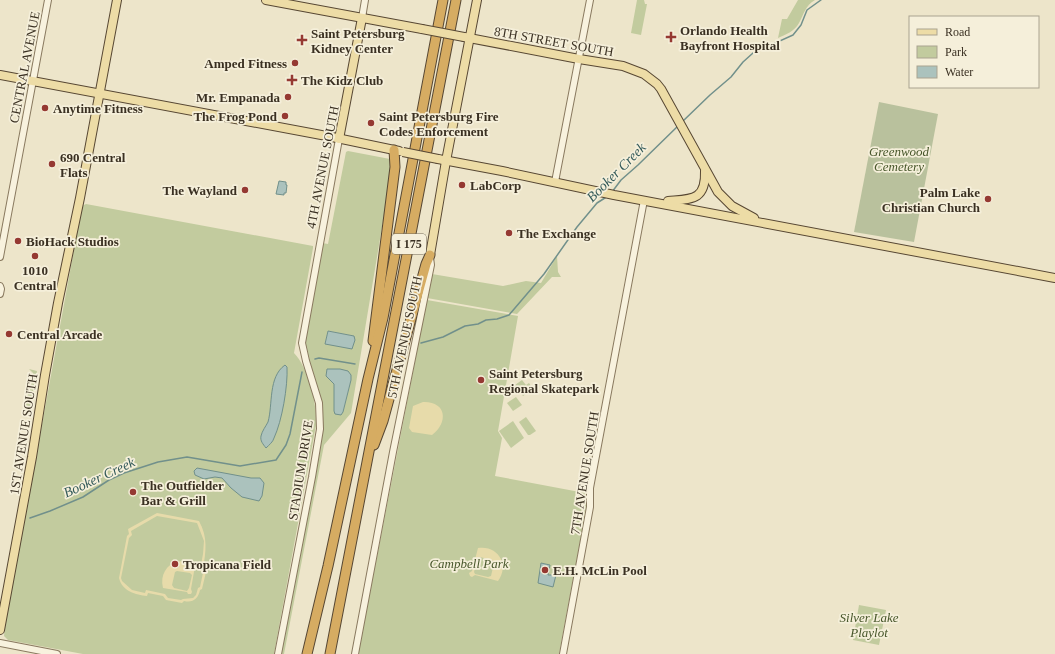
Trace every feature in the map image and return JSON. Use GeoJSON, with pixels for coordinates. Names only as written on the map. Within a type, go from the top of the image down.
{"type":"FeatureCollection","features":[{"type":"Feature","properties":{"kind":"highway","name":"I 175"},"geometry":{"type":"LineString","coordinates":[[328,566],[368,378],[383,318],[439,23],[442,0]]}},
{"type":"Feature","properties":{"kind":"highway","name":"I 175"},"geometry":{"type":"LineString","coordinates":[[331,653],[456,0]]}},
{"type":"Feature","properties":{"kind":"highway"},"geometry":{"type":"LineString","coordinates":[[451,27],[459,0]]}},
{"type":"Feature","properties":{"kind":"highway"},"geometry":{"type":"LineString","coordinates":[[368,378],[395,167],[394,150]]}},
{"type":"Feature","properties":{"kind":"highway"},"geometry":{"type":"LineString","coordinates":[[368,461],[383,421],[426,264],[430,255]]}},
{"type":"Feature","properties":{"kind":"highway"},"geometry":{"type":"LineString","coordinates":[[307,654],[328,566]]}},
{"type":"Feature","properties":{"kind":"highway"},"geometry":{"type":"LineString","coordinates":[[312,654],[328,566]]}},
{"type":"Feature","properties":{"kind":"main road","name":"1ST AVENUE SOUTH"},"geometry":{"type":"LineString","coordinates":[[0,630],[32,457],[52,337],[117,0]]}},
{"type":"Feature","properties":{"kind":"main road","name":"8TH STREET SOUTH"},"geometry":{"type":"LineString","coordinates":[[266,0],[623,66],[644,74],[657,84],[712,183],[725,200],[739,210],[764,222]]}},
{"type":"Feature","properties":{"kind":"main road","name":"5TH AVENUE SOUTH"},"geometry":{"type":"LineString","coordinates":[[430,255],[442,160],[467,38],[478,0]]}},
{"type":"Feature","properties":{"kind":"main road","name":"4TH AVENUE SOUTH"},"geometry":{"type":"LineString","coordinates":[[339,139],[362,18]]}},
{"type":"Feature","properties":{"kind":"main road"},"geometry":{"type":"LineString","coordinates":[[0,75],[339,139],[614,195],[764,222],[1055,278]]}},
{"type":"Feature","properties":{"kind":"main road"},"geometry":{"type":"LineString","coordinates":[[647,201],[682,201],[692,199],[699,194],[704,185],[705,169]]}},
{"type":"Feature","properties":{"kind":"street","name":"CENTRAL AVENUE"},"geometry":{"type":"LineString","coordinates":[[0,257],[48,0]]}},
{"type":"Feature","properties":{"kind":"street","name":"4TH AVENUE SOUTH"},"geometry":{"type":"LineString","coordinates":[[362,18],[366,0]]}},
{"type":"Feature","properties":{"kind":"street"},"geometry":{"type":"LineString","coordinates":[[555,182],[590,0]]}},
{"type":"Feature","properties":{"kind":"street","name":"4TH AVENUE SOUTH"},"geometry":{"type":"LineString","coordinates":[[320,244],[339,139]]}},
{"type":"Feature","properties":{"kind":"street","name":"7TH AVENUE SOUTH"},"geometry":{"type":"LineString","coordinates":[[563,654],[590,507],[590,488],[647,201]]}},
{"type":"Feature","properties":{"kind":"street","name":"STADIUM DRIVE"},"geometry":{"type":"LineString","coordinates":[[278,654],[320,429],[320,409],[302,343],[320,244]]}},
{"type":"Feature","properties":{"kind":"street","name":"5TH AVENUE SOUTH"},"geometry":{"type":"LineString","coordinates":[[355,654],[391,460],[431,265],[430,255]]}},
{"type":"Feature","properties":{"kind":"street"},"geometry":{"type":"LineString","coordinates":[[0,286],[0,294]]}},
{"type":"Feature","properties":{"kind":"street"},"geometry":{"type":"LineString","coordinates":[[0,643],[57,654]]}},
{"type":"Feature","properties":{"kind":"green space"},"geometry":{"type":"Polygon","coordinates":[[[637,0],[644,0],[645,4],[647,4],[641,35],[631,33],[637,0]]]}},
{"type":"Feature","properties":{"kind":"green space"},"geometry":{"type":"Polygon","coordinates":[[[798,0],[815,0],[807,8],[795,28],[778,38],[782,19],[787,19],[798,0]]]}},
{"type":"Feature","properties":{"kind":"green space","name":"Greenwood Cemetery"},"geometry":{"type":"Polygon","coordinates":[[[879,102],[938,114],[914,242],[854,232],[879,102]]]}},
{"type":"Feature","properties":{"kind":"green space"},"geometry":{"type":"Polygon","coordinates":[[[348,151],[390,159],[392,167],[351,413],[324,445],[284,654],[280,654],[322,430],[322,403],[304,343],[322,243],[328,244],[346,152],[348,151]],[[328,331],[325,344],[354,336],[328,331]],[[351,375],[326,376],[334,384],[334,395],[343,412],[351,380],[351,375]]]}},
{"type":"Feature","properties":{"kind":"green space"},"geometry":{"type":"Polygon","coordinates":[[[86,204],[313,246],[294,353],[308,377],[315,407],[316,425],[274,654],[83,654],[8,640],[4,636],[82,206],[86,204]]]}},
{"type":"Feature","properties":{"kind":"green space"},"geometry":{"type":"Polygon","coordinates":[[[557,256],[558,272],[561,277],[552,277],[517,314],[427,298],[432,274],[503,286],[526,281],[541,283],[557,256]]]}},
{"type":"Feature","properties":{"kind":"green space","name":"Campbell Park"},"geometry":{"type":"Polygon","coordinates":[[[427,300],[518,316],[498,431],[502,438],[495,476],[585,493],[585,515],[559,654],[358,654],[427,300]]]}},
{"type":"Feature","properties":{"kind":"green space"},"geometry":{"type":"Polygon","coordinates":[[[29,369],[37,371],[29,411],[23,409],[33,379],[33,373],[29,369]]]}},
{"type":"Feature","properties":{"kind":"green space"},"geometry":{"type":"Polygon","coordinates":[[[522,380],[526,385],[529,383],[533,389],[523,396],[515,385],[522,380]]]}},
{"type":"Feature","properties":{"kind":"green space"},"geometry":{"type":"Polygon","coordinates":[[[516,397],[522,405],[513,411],[507,403],[516,397]]]}},
{"type":"Feature","properties":{"kind":"green space"},"geometry":{"type":"Polygon","coordinates":[[[526,417],[536,431],[530,435],[528,435],[519,422],[526,417]]]}},
{"type":"Feature","properties":{"kind":"green space"},"geometry":{"type":"Polygon","coordinates":[[[513,421],[524,438],[511,448],[499,431],[513,421]]]}},
{"type":"Feature","properties":{"kind":"green space","name":"Silver Lake Playlot"},"geometry":{"type":"Polygon","coordinates":[[[859,605],[886,610],[879,645],[853,640],[859,605]]]}},
{"type":"Feature","properties":{"kind":"sand"},"geometry":{"type":"Polygon","coordinates":[[[423,402],[436,405],[442,413],[443,419],[441,424],[432,435],[412,432],[409,428],[413,406],[423,402]]]}},
{"type":"Feature","properties":{"kind":"sand"},"geometry":{"type":"Polygon","coordinates":[[[157,513],[199,521],[205,538],[203,569],[206,572],[202,589],[195,600],[184,601],[182,603],[166,600],[163,596],[148,593],[147,596],[138,595],[130,592],[123,586],[119,578],[127,536],[129,534],[128,529],[157,513]],[[157,516],[131,531],[132,535],[129,538],[121,578],[122,581],[132,590],[145,593],[146,590],[165,594],[168,598],[181,600],[193,598],[200,587],[203,573],[200,570],[204,541],[197,523],[157,516]]]}},
{"type":"Feature","properties":{"kind":"sand"},"geometry":{"type":"Polygon","coordinates":[[[478,548],[491,550],[500,557],[503,569],[498,581],[475,575],[472,577],[469,573],[472,571],[478,548]],[[480,557],[477,559],[474,572],[475,574],[488,577],[491,576],[494,563],[492,560],[480,557]]]}},
{"type":"Feature","properties":{"kind":"sand"},"geometry":{"type":"Polygon","coordinates":[[[178,561],[187,562],[195,566],[191,594],[163,588],[163,575],[167,568],[178,561]],[[175,572],[172,585],[174,588],[187,591],[192,575],[190,573],[175,572]]]}},
{"type":"Feature","properties":{"kind":"water"},"geometry":{"type":"Polygon","coordinates":[[[279,181],[286,182],[286,193],[284,193],[284,195],[276,194],[279,181]]]}},
{"type":"Feature","properties":{"kind":"water"},"geometry":{"type":"Polygon","coordinates":[[[328,331],[354,336],[355,340],[352,349],[325,344],[328,331]]]}},
{"type":"Feature","properties":{"kind":"water"},"geometry":{"type":"Polygon","coordinates":[[[285,365],[287,367],[287,384],[282,413],[277,431],[271,443],[266,448],[261,441],[261,436],[268,422],[273,384],[276,376],[285,365]]]}},
{"type":"Feature","properties":{"kind":"water"},"geometry":{"type":"Polygon","coordinates":[[[327,369],[340,369],[348,371],[351,375],[343,412],[341,415],[335,414],[334,411],[334,384],[326,376],[327,369]]]}},
{"type":"Feature","properties":{"kind":"water"},"geometry":{"type":"Polygon","coordinates":[[[197,468],[251,478],[260,478],[264,483],[262,496],[259,501],[242,497],[222,478],[215,477],[204,479],[195,475],[194,471],[197,468]]]}},
{"type":"Feature","properties":{"kind":"water","name":"E.H. McLin Pool"},"geometry":{"type":"Polygon","coordinates":[[[541,563],[550,565],[548,575],[556,575],[553,587],[538,583],[541,563]]]}},
{"type":"Feature","properties":{"kind":"waterway","name":"Booker Creek"},"geometry":{"type":"LineString","coordinates":[[683,121],[731,77],[743,62],[753,53],[793,35],[801,25],[807,10],[821,0]]}},
{"type":"Feature","properties":{"kind":"waterway","name":"Booker Creek"},"geometry":{"type":"LineString","coordinates":[[612,192],[621,180],[679,125]]}},
{"type":"Feature","properties":{"kind":"waterway","name":"Booker Creek"},"geometry":{"type":"LineString","coordinates":[[421,343],[443,337],[465,326],[478,324],[486,320],[497,319],[509,315],[544,274],[577,227],[597,203],[608,196]]}},
{"type":"Feature","properties":{"kind":"waterway","name":"Booker Creek"},"geometry":{"type":"LineString","coordinates":[[315,359],[319,358],[355,364]]}},
{"type":"Feature","properties":{"kind":"waterway","name":"Booker Creek"},"geometry":{"type":"LineString","coordinates":[[30,518],[83,497],[109,480],[124,473],[158,462],[187,457],[240,466],[276,460],[286,445],[290,434],[302,372]]}},
{"type":"Feature","properties":{"kind":"place","name":"Orlando Health Bayfront Hospital"},"geometry":{"type":"Point","coordinates":[671,37]}},
{"type":"Feature","properties":{"kind":"place","name":"Saint Petersburg Kidney Center"},"geometry":{"type":"Point","coordinates":[302,40]}},
{"type":"Feature","properties":{"kind":"place","name":"Amped Fitness"},"geometry":{"type":"Point","coordinates":[295,63]}},
{"type":"Feature","properties":{"kind":"place","name":"The Kidz Club"},"geometry":{"type":"Point","coordinates":[292,80]}},
{"type":"Feature","properties":{"kind":"place","name":"Mr. Empanada"},"geometry":{"type":"Point","coordinates":[288,97]}},
{"type":"Feature","properties":{"kind":"place","name":"Anytime Fitness"},"geometry":{"type":"Point","coordinates":[45,108]}},
{"type":"Feature","properties":{"kind":"place","name":"The Frog Pond"},"geometry":{"type":"Point","coordinates":[285,116]}},
{"type":"Feature","properties":{"kind":"place","name":"Saint Petersburg Fire Codes Enforcement"},"geometry":{"type":"Point","coordinates":[371,123]}},
{"type":"Feature","properties":{"kind":"place","name":"690 Central Flats"},"geometry":{"type":"Point","coordinates":[52,164]}},
{"type":"Feature","properties":{"kind":"place","name":"LabCorp"},"geometry":{"type":"Point","coordinates":[462,185]}},
{"type":"Feature","properties":{"kind":"place","name":"The Wayland"},"geometry":{"type":"Point","coordinates":[245,190]}},
{"type":"Feature","properties":{"kind":"place","name":"Palm Lake Christian Church"},"geometry":{"type":"Point","coordinates":[988,199]}},
{"type":"Feature","properties":{"kind":"place","name":"The Exchange"},"geometry":{"type":"Point","coordinates":[509,233]}},
{"type":"Feature","properties":{"kind":"place","name":"BioHack Studios"},"geometry":{"type":"Point","coordinates":[18,241]}},
{"type":"Feature","properties":{"kind":"place","name":"1010 Central"},"geometry":{"type":"Point","coordinates":[35,256]}},
{"type":"Feature","properties":{"kind":"place","name":"Central Arcade"},"geometry":{"type":"Point","coordinates":[9,334]}},
{"type":"Feature","properties":{"kind":"place","name":"Saint Petersburg Regional Skatepark"},"geometry":{"type":"Point","coordinates":[481,380]}},
{"type":"Feature","properties":{"kind":"place","name":"The Outfielder Bar & Grill"},"geometry":{"type":"Point","coordinates":[133,492]}},
{"type":"Feature","properties":{"kind":"place","name":"Tropicana Field"},"geometry":{"type":"Point","coordinates":[175,564]}},
{"type":"Feature","properties":{"kind":"place","name":"E.H. McLin Pool"},"geometry":{"type":"Point","coordinates":[545,570]}}]}
